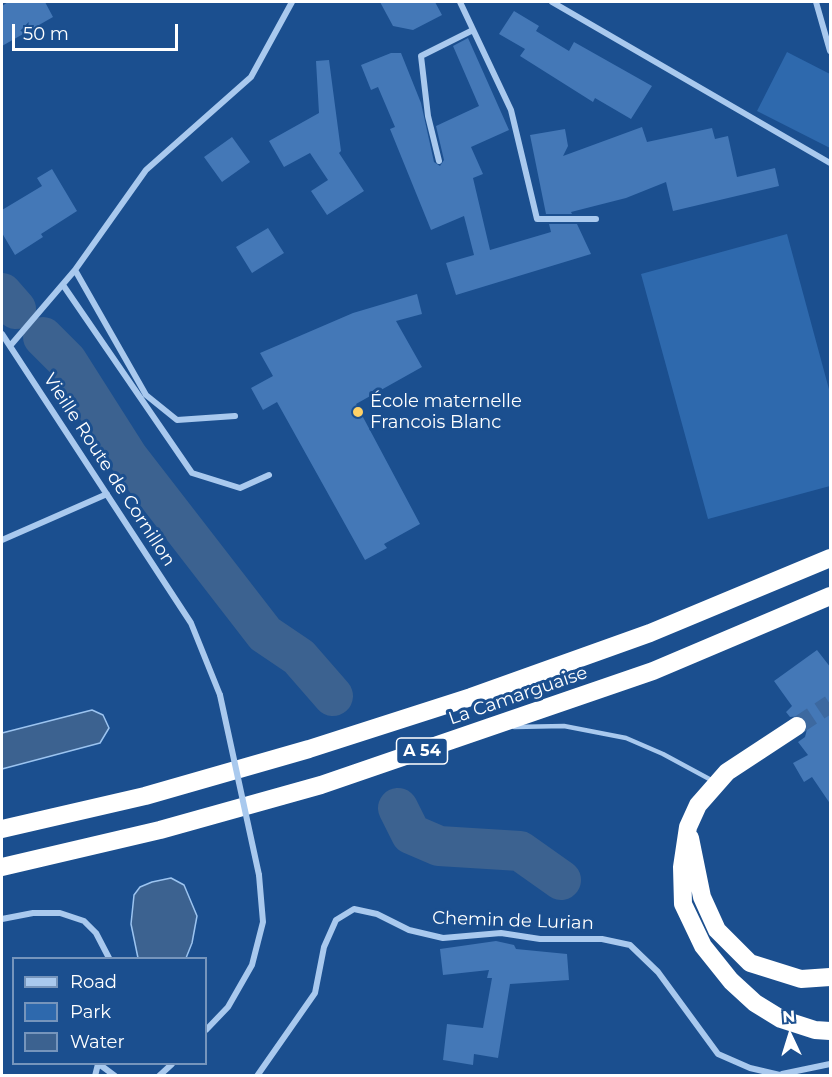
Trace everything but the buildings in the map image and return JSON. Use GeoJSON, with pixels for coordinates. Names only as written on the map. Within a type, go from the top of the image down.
{"type":"FeatureCollection","features":[{"type":"Feature","properties":{"kind":"highway","name":"La Camarguaise"},"geometry":{"type":"LineString","coordinates":[[2,829],[145,796],[309,749],[471,697],[650,633],[831,558]]}},
{"type":"Feature","properties":{"kind":"highway","name":"La Camarguaise"},"geometry":{"type":"LineString","coordinates":[[2,867],[160,830],[321,785],[652,671],[831,596]]}},
{"type":"Feature","properties":{"kind":"highway"},"geometry":{"type":"LineString","coordinates":[[797,726],[715,783],[698,805],[688,827],[681,867],[683,904],[704,946],[731,981],[755,1003],[781,1019],[815,1030],[831,1031]]}},
{"type":"Feature","properties":{"kind":"highway"},"geometry":{"type":"LineString","coordinates":[[688,827],[702,897],[717,930],[750,963],[801,979],[831,977]]}},
{"type":"Feature","properties":{"kind":"street"},"geometry":{"type":"LineString","coordinates":[[10,346],[75,270],[146,170],[251,77],[292,2]]}},
{"type":"Feature","properties":{"kind":"street"},"geometry":{"type":"LineString","coordinates":[[460,2],[511,110],[537,219],[596,219]]}},
{"type":"Feature","properties":{"kind":"street"},"geometry":{"type":"LineString","coordinates":[[552,2],[831,163]]}},
{"type":"Feature","properties":{"kind":"street"},"geometry":{"type":"LineString","coordinates":[[816,2],[831,51]]}},
{"type":"Feature","properties":{"kind":"street"},"geometry":{"type":"LineString","coordinates":[[439,161],[428,116],[421,56],[473,30]]}},
{"type":"Feature","properties":{"kind":"street"},"geometry":{"type":"LineString","coordinates":[[75,270],[146,395],[177,420],[235,416]]}},
{"type":"Feature","properties":{"kind":"street"},"geometry":{"type":"LineString","coordinates":[[63,285],[192,473],[240,489],[269,475]]}},
{"type":"Feature","properties":{"kind":"street","name":"Vieille Route de Cornillon"},"geometry":{"type":"LineString","coordinates":[[2,334],[191,623],[220,695],[259,875],[263,922],[252,965],[228,1007],[207,1029]]}},
{"type":"Feature","properties":{"kind":"street"},"geometry":{"type":"LineString","coordinates":[[2,540],[107,494]]}},
{"type":"Feature","properties":{"kind":"street","name":"Chemin de Lurian"},"geometry":{"type":"LineString","coordinates":[[257,1076],[315,993],[324,947],[336,920],[354,909],[377,914],[409,930],[443,938],[501,933],[540,939],[602,939],[630,945],[658,972],[718,1054],[750,1068],[783,1075],[831,1064]]}},
{"type":"Feature","properties":{"kind":"street"},"geometry":{"type":"LineString","coordinates":[[2,919],[33,913],[60,913],[84,921],[96,933],[108,957]]}},
{"type":"Feature","properties":{"kind":"street"},"geometry":{"type":"LineString","coordinates":[[99,1065],[115,1076]]}},
{"type":"Feature","properties":{"kind":"street"},"geometry":{"type":"LineString","coordinates":[[159,1076],[171,1065]]}},
{"type":"Feature","properties":{"kind":"lane"},"geometry":{"type":"LineString","coordinates":[[490,728],[564,726],[626,738],[663,754],[715,783]]}},
{"type":"Feature","properties":{"kind":"green space"},"geometry":{"type":"Polygon","coordinates":[[[787,52],[830,74],[830,148],[757,111],[787,52]]]}},
{"type":"Feature","properties":{"kind":"green space"},"geometry":{"type":"Polygon","coordinates":[[[787,234],[830,393],[830,486],[708,519],[641,274],[787,234]]]}},
{"type":"Feature","properties":{"kind":"water"},"geometry":{"type":"Polygon","coordinates":[[[92,710],[103,715],[109,728],[100,743],[2,769],[2,733],[92,710]]]}},
{"type":"Feature","properties":{"kind":"water"},"geometry":{"type":"Polygon","coordinates":[[[171,878],[184,885],[197,916],[192,943],[186,957],[138,957],[131,924],[134,895],[140,887],[171,878]]]}},
{"type":"Feature","properties":{"kind":"waterway"},"geometry":{"type":"LineString","coordinates":[[2,293],[16,309]]}},
{"type":"Feature","properties":{"kind":"waterway"},"geometry":{"type":"LineString","coordinates":[[43,337],[67,361],[128,457],[265,634],[299,657],[333,696]]}},
{"type":"Feature","properties":{"kind":"waterway"},"geometry":{"type":"LineString","coordinates":[[398,808],[411,834],[439,846],[520,851],[561,880]]}},
{"type":"Feature","properties":{"kind":"tunnel"},"geometry":{"type":"LineString","coordinates":[[797,726],[830,704]]}},
{"type":"Feature","properties":{"kind":"place","name":"École maternelle Francois Blanc"},"geometry":{"type":"Point","coordinates":[358,412]}}]}
